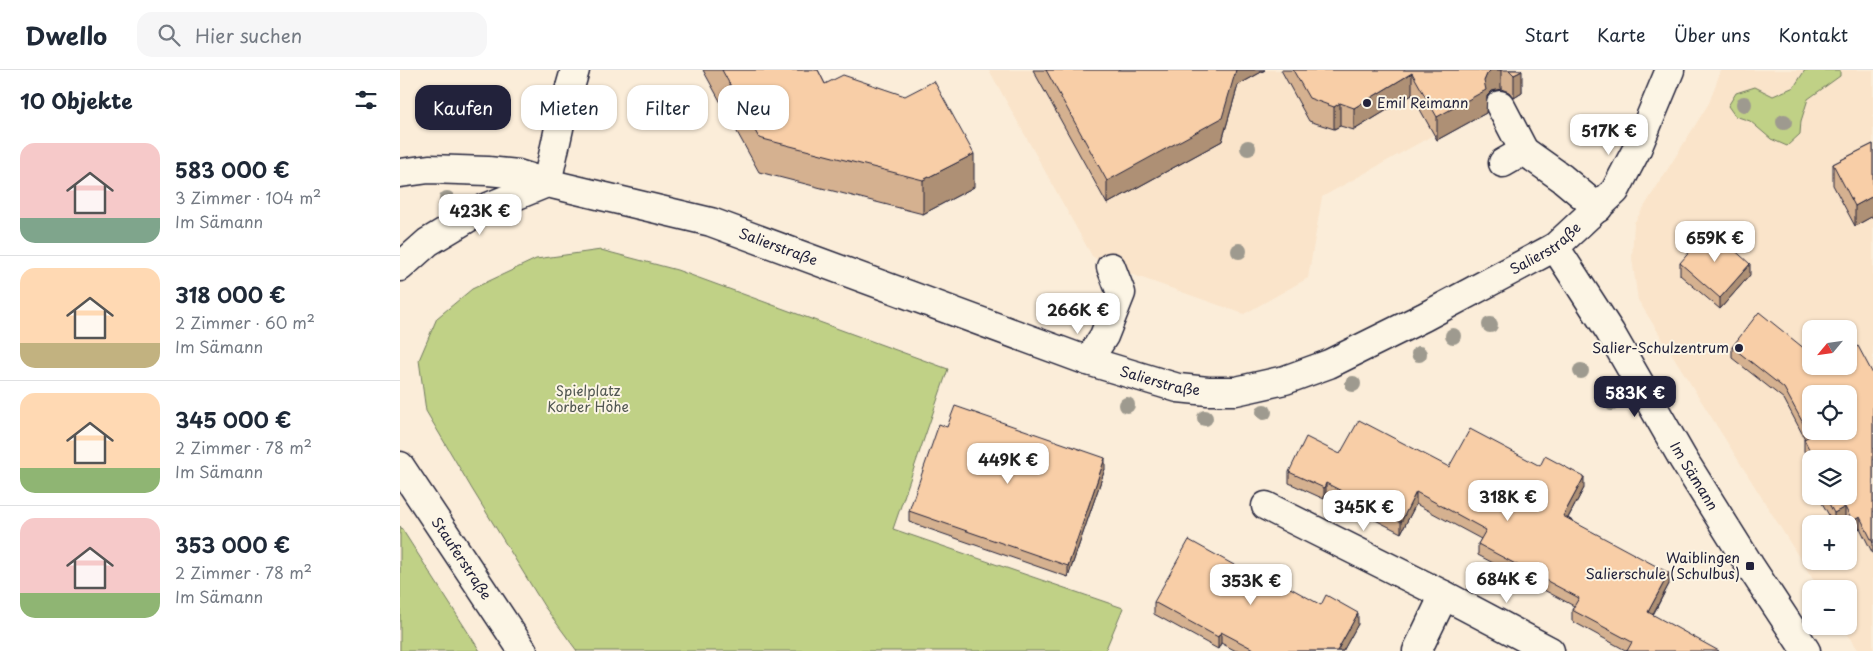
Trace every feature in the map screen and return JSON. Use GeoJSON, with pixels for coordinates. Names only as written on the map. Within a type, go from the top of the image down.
{"type":"FeatureCollection","features":[{"type":"Feature","properties":{"kind":"street"},"geometry":{"type":"LineString","coordinates":[[400,267],[428,242],[483,209],[547,183],[561,118],[575,70]]}},
{"type":"Feature","properties":{"kind":"street","name":"Salierstraße"},"geometry":{"type":"LineString","coordinates":[[400,173],[429,169],[488,170],[518,174],[547,183],[710,222],[1088,361],[1178,388],[1236,390],[1286,380],[1329,364],[1424,317],[1556,247],[1615,191],[1637,149],[1670,70]]}},
{"type":"Feature","properties":{"kind":"street"},"geometry":{"type":"LineString","coordinates":[[1500,105],[1514,157],[1562,178],[1598,208]]}},
{"type":"Feature","properties":{"kind":"street","name":"Im Sämann"},"geometry":{"type":"LineString","coordinates":[[1556,247],[1610,332],[1698,484],[1806,651]]}},
{"type":"Feature","properties":{"kind":"street"},"geometry":{"type":"LineString","coordinates":[[1088,361],[1104,336],[1121,293],[1111,267]]}},
{"type":"Feature","properties":{"kind":"street","name":"Stauferstraße"},"geometry":{"type":"LineString","coordinates":[[400,466],[523,651]]}},
{"type":"Feature","properties":{"kind":"street"},"geometry":{"type":"LineString","coordinates":[[1266,506],[1444,595],[1550,651]]}},
{"type":"Feature","properties":{"kind":"street"},"geometry":{"type":"LineString","coordinates":[[1417,651],[1444,595]]}},
{"type":"Feature","properties":{"kind":"shaded area"},"geometry":{"type":"Polygon","coordinates":[[[989,70],[1427,70],[1455,123],[1322,197],[1308,278],[1244,314],[1111,267],[1092,256],[989,70]]]}},
{"type":"Feature","properties":{"kind":"shaded area","name":"Salier-Schulzentrum"},"geometry":{"type":"Polygon","coordinates":[[[1721,70],[1873,70],[1873,651],[1859,651],[1848,635],[1857,635],[1857,580],[1813,580],[1807,570],[1857,570],[1857,515],[1802,515],[1802,562],[1638,300],[1632,258],[1634,223],[1709,103],[1721,70]]]}},
{"type":"Feature","properties":{"kind":"green space"},"geometry":{"type":"Polygon","coordinates":[[[1805,70],[1840,70],[1840,76],[1808,99],[1801,121],[1800,134],[1787,146],[1771,139],[1750,121],[1735,116],[1728,106],[1736,93],[1755,87],[1773,96],[1794,87],[1805,70]]]}},
{"type":"Feature","properties":{"kind":"green space","name":"Spielplatz Korber Höhe"},"geometry":{"type":"Polygon","coordinates":[[[601,250],[677,270],[948,369],[893,529],[1123,608],[1105,651],[577,651],[544,606],[426,411],[419,360],[437,318],[472,289],[536,259],[601,250]]]}},
{"type":"Feature","properties":{"kind":"green space"},"geometry":{"type":"Polygon","coordinates":[[[400,526],[480,651],[400,651],[400,526]]]}},
{"type":"Feature","properties":{"kind":"building"},"geometry":{"type":"Polygon","coordinates":[[[722,70],[818,70],[825,84],[843,75],[905,96],[934,81],[974,154],[923,180],[759,138],[755,130],[789,130],[789,85],[730,85],[722,70]]]}},
{"type":"Feature","properties":{"kind":"building"},"geometry":{"type":"Polygon","coordinates":[[[1046,70],[1236,70],[1222,118],[1107,181],[1046,70]]]}},
{"type":"Feature","properties":{"kind":"building"},"geometry":{"type":"Polygon","coordinates":[[[1293,70],[1491,70],[1484,81],[1486,90],[1437,117],[1412,73],[1354,108],[1340,103],[1334,107],[1309,98],[1293,70]]]}},
{"type":"Feature","properties":{"kind":"building"},"geometry":{"type":"Polygon","coordinates":[[[1509,70],[1521,70],[1522,71],[1514,75],[1509,70]]]}},
{"type":"Feature","properties":{"kind":"building"},"geometry":{"type":"Polygon","coordinates":[[[1873,144],[1873,196],[1855,206],[1833,164],[1873,144]]]}},
{"type":"Feature","properties":{"kind":"building"},"geometry":{"type":"Polygon","coordinates":[[[1710,228],[1750,264],[1720,298],[1680,263],[1710,228]]]}},
{"type":"Feature","properties":{"kind":"building"},"geometry":{"type":"Polygon","coordinates":[[[1759,312],[1802,347],[1802,375],[1858,375],[1858,346],[1873,374],[1873,543],[1860,517],[1857,518],[1857,515],[1849,515],[1845,507],[1834,513],[1830,505],[1857,505],[1857,450],[1810,450],[1804,440],[1857,440],[1857,385],[1802,385],[1802,421],[1784,388],[1732,347],[1759,312]]]}},
{"type":"Feature","properties":{"kind":"building"},"geometry":{"type":"Polygon","coordinates":[[[955,406],[1105,458],[1068,566],[909,511],[939,424],[947,427],[955,406]]]}},
{"type":"Feature","properties":{"kind":"building"},"geometry":{"type":"Polygon","coordinates":[[[1359,420],[1449,467],[1470,429],[1540,466],[1545,456],[1584,477],[1563,516],[1669,573],[1648,612],[1719,651],[1627,651],[1632,642],[1572,610],[1579,598],[1478,544],[1486,530],[1416,492],[1401,522],[1326,483],[1324,488],[1289,472],[1306,437],[1340,454],[1359,420]]]}},
{"type":"Feature","properties":{"kind":"building"},"geometry":{"type":"Polygon","coordinates":[[[1189,540],[1252,575],[1256,569],[1321,605],[1326,595],[1358,613],[1337,651],[1257,651],[1221,632],[1218,637],[1154,602],[1189,540]]]}},
{"type":"Feature","properties":{"kind":"place","name":"Emil Reimann"},"geometry":{"type":"Point","coordinates":[1367,103]}},
{"type":"Feature","properties":{"kind":"place","name":"Salier-Schulzentrum"},"geometry":{"type":"Point","coordinates":[1739,348]}},
{"type":"Feature","properties":{"kind":"place","name":"Waiblingen Salierschule (Schulbus)"},"geometry":{"type":"Point","coordinates":[1750,566]}}]}
